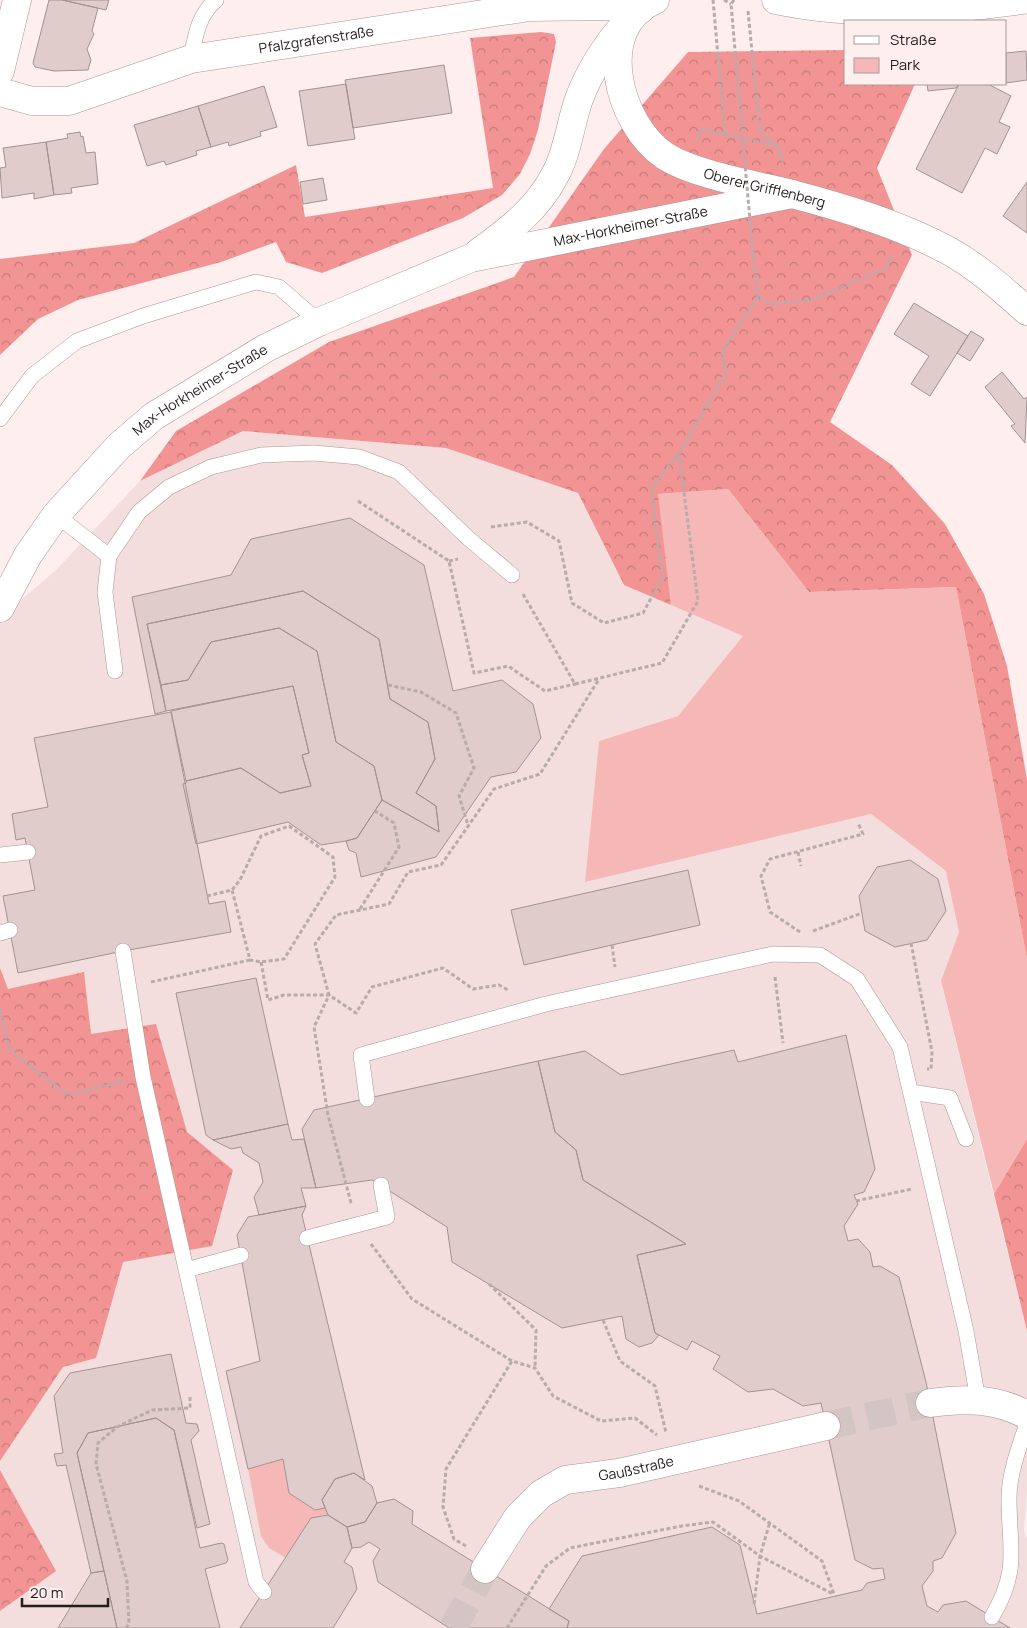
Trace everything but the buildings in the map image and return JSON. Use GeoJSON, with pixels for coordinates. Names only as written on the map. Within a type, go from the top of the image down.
{"type":"FeatureCollection","features":[{"type":"Feature","properties":{"kind":"street"},"geometry":{"type":"LineString","coordinates":[[0,71],[17,0]]}},
{"type":"Feature","properties":{"kind":"street"},"geometry":{"type":"LineString","coordinates":[[776,0],[822,8],[893,5],[984,5],[1022,0]]}},
{"type":"Feature","properties":{"kind":"street","name":"Pfalzgrafenstraße"},"geometry":{"type":"LineString","coordinates":[[0,92],[32,101],[69,100],[191,59],[529,7],[608,6],[641,11]]}},
{"type":"Feature","properties":{"kind":"street","name":"Oberer Grifflenberg"},"geometry":{"type":"LineString","coordinates":[[641,11],[617,51],[619,76],[626,106],[648,141],[665,155],[682,164],[792,194],[907,231],[949,251],[984,274],[1027,311]]}},
{"type":"Feature","properties":{"kind":"street","name":"Max-Horkheimer-Straße"},"geometry":{"type":"LineString","coordinates":[[471,258],[517,224],[546,191],[556,174],[579,99],[591,74],[614,37],[641,11]]}},
{"type":"Feature","properties":{"kind":"street","name":"Max-Horkheimer-Straße"},"geometry":{"type":"LineString","coordinates":[[0,608],[28,555],[56,515],[119,446],[154,416],[266,348],[319,322],[471,258],[792,194]]}},
{"type":"Feature","properties":{"kind":"street"},"geometry":{"type":"LineString","coordinates":[[930,1403],[978,1400],[1008,1406],[1027,1415]]}},
{"type":"Feature","properties":{"kind":"street","name":"Gaußstraße"},"geometry":{"type":"LineString","coordinates":[[485,1569],[518,1516],[541,1494],[565,1480],[619,1473],[826,1426]]}},
{"type":"Feature","properties":{"kind":"lane"},"geometry":{"type":"LineString","coordinates":[[191,59],[197,28],[210,5],[216,0]]}},
{"type":"Feature","properties":{"kind":"lane"},"geometry":{"type":"LineString","coordinates":[[0,419],[32,376],[77,341],[143,316],[256,282],[280,287],[319,322]]}},
{"type":"Feature","properties":{"kind":"lane"},"geometry":{"type":"LineString","coordinates":[[115,671],[105,592],[109,556],[139,512],[169,487],[211,467],[270,455],[314,453],[359,457],[399,472],[468,538],[512,575]]}},
{"type":"Feature","properties":{"kind":"lane"},"geometry":{"type":"LineString","coordinates":[[56,515],[109,556]]}},
{"type":"Feature","properties":{"kind":"lane"},"geometry":{"type":"LineString","coordinates":[[0,855],[28,852]]}},
{"type":"Feature","properties":{"kind":"lane"},"geometry":{"type":"LineString","coordinates":[[123,951],[143,1076],[256,1582],[264,1592]]}},
{"type":"Feature","properties":{"kind":"lane"},"geometry":{"type":"LineString","coordinates":[[367,1099],[361,1055],[546,1004],[773,954],[820,955],[857,979],[900,1047],[966,1331],[978,1400]]}},
{"type":"Feature","properties":{"kind":"lane"},"geometry":{"type":"LineString","coordinates":[[911,1092],[950,1098],[966,1139]]}},
{"type":"Feature","properties":{"kind":"lane"},"geometry":{"type":"LineString","coordinates":[[308,1238],[387,1217],[381,1186]]}},
{"type":"Feature","properties":{"kind":"lane"},"geometry":{"type":"LineString","coordinates":[[186,1270],[241,1255]]}},
{"type":"Feature","properties":{"kind":"lane"},"geometry":{"type":"LineString","coordinates":[[992,1617],[1009,1583],[1012,1562],[1008,1496],[1017,1450],[1027,1424]]}},
{"type":"Feature","properties":{"kind":"path"},"geometry":{"type":"LineString","coordinates":[[713,0],[725,134]]}},
{"type":"Feature","properties":{"kind":"path"},"geometry":{"type":"LineString","coordinates":[[724,0],[731,4]]}},
{"type":"Feature","properties":{"kind":"path"},"geometry":{"type":"LineString","coordinates":[[449,561],[458,559],[468,538],[482,529],[527,522],[559,541],[572,603],[604,623],[643,613],[662,578],[651,489],[679,453],[726,374],[722,351],[758,297],[731,4],[734,0]]}},
{"type":"Feature","properties":{"kind":"path"},"geometry":{"type":"LineString","coordinates":[[749,21],[756,109],[760,133],[778,146],[792,194]]}},
{"type":"Feature","properties":{"kind":"path"},"geometry":{"type":"LineString","coordinates":[[701,129],[778,146]]}},
{"type":"Feature","properties":{"kind":"path"},"geometry":{"type":"LineString","coordinates":[[758,297],[773,304],[811,300],[884,268],[891,258]]}},
{"type":"Feature","properties":{"kind":"path"},"geometry":{"type":"LineString","coordinates":[[358,501],[449,561],[474,673],[508,666],[545,691],[662,663],[698,601],[679,453]]}},
{"type":"Feature","properties":{"kind":"path"},"geometry":{"type":"LineString","coordinates":[[512,575],[575,684]]}},
{"type":"Feature","properties":{"kind":"path"},"geometry":{"type":"LineString","coordinates":[[535,1368],[512,1361],[412,1299],[356,1225],[328,1115],[314,1027],[329,995],[315,944],[336,916],[389,904],[408,872],[441,865],[494,789],[540,774],[599,679]]}},
{"type":"Feature","properties":{"kind":"path"},"geometry":{"type":"LineString","coordinates":[[388,685],[421,692],[456,714],[474,768],[459,796],[468,825]]}},
{"type":"Feature","properties":{"kind":"path"},"geometry":{"type":"LineString","coordinates":[[360,910],[399,846],[394,823],[375,811]]}},
{"type":"Feature","properties":{"kind":"path"},"geometry":{"type":"LineString","coordinates":[[803,934],[770,912],[761,876],[770,859],[863,834],[858,823]]}},
{"type":"Feature","properties":{"kind":"path"},"geometry":{"type":"LineString","coordinates":[[128,987],[250,960],[261,962],[284,959],[335,877],[333,857],[289,826],[261,836],[240,880],[232,890],[206,896]]}},
{"type":"Feature","properties":{"kind":"path"},"geometry":{"type":"LineString","coordinates":[[798,852],[800,866]]}},
{"type":"Feature","properties":{"kind":"path"},"geometry":{"type":"LineString","coordinates":[[232,890],[250,960]]}},
{"type":"Feature","properties":{"kind":"path"},"geometry":{"type":"LineString","coordinates":[[906,1071],[931,1069],[932,1052],[911,944]]}},
{"type":"Feature","properties":{"kind":"path"},"geometry":{"type":"LineString","coordinates":[[773,954],[783,1043]]}},
{"type":"Feature","properties":{"kind":"path"},"geometry":{"type":"LineString","coordinates":[[261,962],[268,1000],[284,996],[329,995],[356,1013],[372,987],[443,968],[473,990],[499,985]]}},
{"type":"Feature","properties":{"kind":"path"},"geometry":{"type":"LineString","coordinates":[[0,1010],[10,1050],[68,1095],[143,1076]]}},
{"type":"Feature","properties":{"kind":"path"},"geometry":{"type":"LineString","coordinates":[[856,1200],[932,1185]]}},
{"type":"Feature","properties":{"kind":"path"},"geometry":{"type":"LineString","coordinates":[[489,1284],[536,1330],[535,1368],[554,1396],[601,1421],[635,1418]]}},
{"type":"Feature","properties":{"kind":"path"},"geometry":{"type":"LineString","coordinates":[[603,1320],[620,1361],[655,1386],[668,1443]]}},
{"type":"Feature","properties":{"kind":"path"},"geometry":{"type":"LineString","coordinates":[[454,1539],[443,1507],[446,1469],[512,1361]]}},
{"type":"Feature","properties":{"kind":"path"},"geometry":{"type":"LineString","coordinates":[[126,1628],[129,1624],[127,1582],[96,1464],[98,1443],[117,1427],[152,1410],[190,1408],[190,1393]]}},
{"type":"Feature","properties":{"kind":"path"},"geometry":{"type":"LineString","coordinates":[[507,1628],[546,1566],[570,1548],[682,1526],[713,1522],[760,1556],[834,1595],[822,1562],[739,1501]]}},
{"type":"Feature","properties":{"kind":"path"},"geometry":{"type":"LineString","coordinates":[[754,1604],[760,1556],[770,1522]]}},
{"type":"Feature","properties":{"kind":"shaded area"},"geometry":{"type":"Polygon","coordinates":[[[243,431],[446,448],[578,493],[624,585],[744,636],[678,716],[599,741],[585,882],[871,814],[946,871],[961,927],[941,982],[1027,1331],[1027,1494],[1024,1530],[1027,1539],[1027,1628],[0,1628],[0,618],[56,570],[140,481],[243,431]]]}},
{"type":"Feature","properties":{"kind":"green space"},"geometry":{"type":"Polygon","coordinates":[[[541,32],[554,34],[556,42],[538,130],[530,154],[520,174],[502,195],[463,218],[322,273],[286,262],[276,242],[221,262],[78,300],[38,319],[0,355],[0,259],[134,243],[296,165],[305,217],[493,188],[470,38],[541,32]]]}},
{"type":"Feature","properties":{"kind":"green space"},"geometry":{"type":"Polygon","coordinates":[[[844,50],[844,85],[915,85],[877,168],[912,255],[830,422],[892,465],[945,524],[984,594],[1007,666],[1027,779],[1027,959],[956,587],[809,592],[728,489],[658,494],[671,605],[624,585],[578,493],[446,448],[243,431],[140,481],[176,431],[329,342],[514,277],[604,149],[688,52],[844,50]]]}},
{"type":"Feature","properties":{"kind":"green space"},"geometry":{"type":"Polygon","coordinates":[[[728,489],[809,592],[956,587],[1027,959],[1027,1139],[994,1194],[941,981],[959,932],[946,871],[871,814],[585,882],[599,741],[678,716],[743,636],[671,605],[657,494],[728,489]]]}},
{"type":"Feature","properties":{"kind":"green space"},"geometry":{"type":"Polygon","coordinates":[[[0,968],[8,989],[84,972],[91,1034],[156,1024],[187,1132],[233,1170],[212,1246],[123,1262],[96,1358],[63,1367],[0,1461],[0,968]]]}},
{"type":"Feature","properties":{"kind":"green space"},"geometry":{"type":"Polygon","coordinates":[[[1027,1139],[1027,1331],[994,1194],[1027,1139]]]}},
{"type":"Feature","properties":{"kind":"green space"},"geometry":{"type":"Polygon","coordinates":[[[283,1459],[289,1493],[315,1510],[325,1508],[328,1515],[311,1518],[286,1558],[269,1548],[261,1536],[248,1469],[283,1459]]]}},
{"type":"Feature","properties":{"kind":"green space"},"geometry":{"type":"Polygon","coordinates":[[[0,1470],[56,1571],[0,1611],[0,1470]]]}},
{"type":"Feature","properties":{"kind":"tunnel"},"geometry":{"type":"LineString","coordinates":[[826,1426],[930,1403]]}},
{"type":"Feature","properties":{"kind":"tunnel"},"geometry":{"type":"LineString","coordinates":[[453,1628],[485,1569]]}}]}
